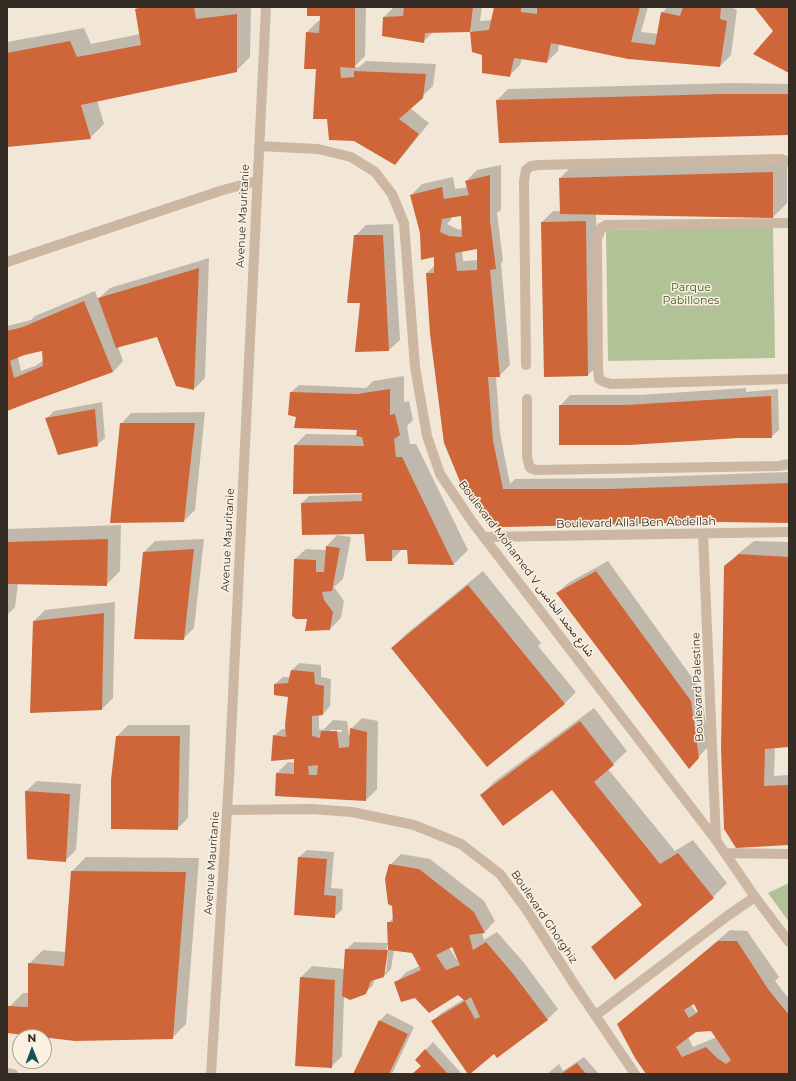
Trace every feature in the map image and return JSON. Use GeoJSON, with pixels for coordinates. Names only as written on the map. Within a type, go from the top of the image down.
{"type":"FeatureCollection","features":[{"type":"Feature","properties":{"kind":"street","name":"Avenue Mauritanie"},"geometry":{"type":"LineString","coordinates":[[211,1074],[227,810],[266,7]]}},
{"type":"Feature","properties":{"kind":"street","name":"Boulevard Mohamed V شارع محمد الخامس"},"geometry":{"type":"LineString","coordinates":[[259,146],[318,149],[351,157],[375,172],[392,194],[404,223],[415,367],[427,436],[440,474],[484,537],[716,840],[755,897],[789,942]]}},
{"type":"Feature","properties":{"kind":"street"},"geometry":{"type":"LineString","coordinates":[[526,365],[524,181],[526,170],[531,166],[781,159],[789,162]]}},
{"type":"Feature","properties":{"kind":"street"},"geometry":{"type":"LineString","coordinates":[[7,262],[216,193],[257,181]]}},
{"type":"Feature","properties":{"kind":"street"},"geometry":{"type":"LineString","coordinates":[[789,223],[606,225],[598,232],[597,254],[599,379],[611,384],[789,379]]}},
{"type":"Feature","properties":{"kind":"street"},"geometry":{"type":"LineString","coordinates":[[527,399],[527,458],[530,468],[536,470],[778,466],[789,464]]}},
{"type":"Feature","properties":{"kind":"street","name":"Boulevard Allal Ben Abdellah"},"geometry":{"type":"LineString","coordinates":[[484,537],[789,532]]}},
{"type":"Feature","properties":{"kind":"street","name":"Boulevard Palestine"},"geometry":{"type":"LineString","coordinates":[[703,534],[716,840]]}},
{"type":"Feature","properties":{"kind":"street","name":"Boulevard Ghorghiz"},"geometry":{"type":"LineString","coordinates":[[227,810],[311,809],[352,812],[414,825],[461,844],[500,874],[526,909],[576,987],[635,1074]]}},
{"type":"Feature","properties":{"kind":"street"},"geometry":{"type":"LineString","coordinates":[[725,853],[789,854]]}},
{"type":"Feature","properties":{"kind":"street"},"geometry":{"type":"LineString","coordinates":[[596,1015],[730,914],[755,897]]}},
{"type":"Feature","properties":{"kind":"street"},"geometry":{"type":"LineString","coordinates":[[7,1073],[13,1074]]}},
{"type":"Feature","properties":{"kind":"green space","name":"Parque Pabillones"},"geometry":{"type":"Polygon","coordinates":[[[773,227],[775,358],[608,361],[606,230],[773,227]]]}},
{"type":"Feature","properties":{"kind":"green space"},"geometry":{"type":"Polygon","coordinates":[[[789,883],[789,922],[768,893],[789,883]]]}},
{"type":"Feature","properties":{"kind":"building"},"geometry":{"type":"Polygon","coordinates":[[[142,7],[194,7],[196,19],[237,14],[237,72],[81,105],[91,139],[7,147],[7,53],[70,41],[77,57],[141,45],[135,9],[142,7]]]}},
{"type":"Feature","properties":{"kind":"building"},"geometry":{"type":"Polygon","coordinates":[[[307,7],[355,7],[355,68],[340,67],[341,78],[354,77],[354,71],[426,74],[423,98],[399,119],[419,134],[395,165],[354,141],[329,140],[327,119],[313,119],[316,69],[304,69],[306,32],[319,33],[320,16],[307,16],[307,7]]]}},
{"type":"Feature","properties":{"kind":"building"},"geometry":{"type":"Polygon","coordinates":[[[404,7],[473,7],[470,32],[425,33],[424,43],[382,36],[383,17],[403,16],[404,7]]]}},
{"type":"Feature","properties":{"kind":"building"},"geometry":{"type":"Polygon","coordinates":[[[494,7],[521,7],[521,12],[537,14],[537,7],[640,7],[631,42],[655,45],[661,12],[680,16],[683,7],[721,7],[720,19],[727,21],[720,67],[628,59],[551,43],[547,63],[514,58],[510,77],[482,73],[482,55],[472,52],[470,32],[489,30],[494,7]]]}},
{"type":"Feature","properties":{"kind":"building"},"geometry":{"type":"Polygon","coordinates":[[[754,7],[789,7],[789,73],[753,54],[773,31],[754,7]]]}},
{"type":"Feature","properties":{"kind":"building"},"geometry":{"type":"Polygon","coordinates":[[[721,94],[789,94],[789,135],[499,143],[496,100],[721,94]]]}},
{"type":"Feature","properties":{"kind":"building"},"geometry":{"type":"Polygon","coordinates":[[[773,172],[773,218],[560,214],[559,178],[773,172]]]}},
{"type":"Feature","properties":{"kind":"building"},"geometry":{"type":"Polygon","coordinates":[[[490,175],[490,221],[496,269],[490,270],[500,377],[488,377],[493,441],[503,489],[611,489],[789,483],[789,523],[721,522],[504,527],[489,526],[463,489],[444,443],[430,334],[426,273],[434,273],[434,257],[421,260],[420,233],[410,195],[442,187],[444,199],[469,195],[465,181],[490,175]],[[461,216],[442,219],[440,232],[449,236],[462,237],[461,216]],[[477,249],[455,253],[457,271],[477,270],[477,249]]]}},
{"type":"Feature","properties":{"kind":"building"},"geometry":{"type":"Polygon","coordinates":[[[586,221],[588,376],[544,377],[541,222],[586,221]]]}},
{"type":"Feature","properties":{"kind":"building"},"geometry":{"type":"Polygon","coordinates":[[[354,235],[383,235],[389,351],[355,352],[360,303],[347,303],[354,235]]]}},
{"type":"Feature","properties":{"kind":"building"},"geometry":{"type":"Polygon","coordinates":[[[199,268],[194,390],[176,386],[157,337],[116,348],[98,298],[199,268]]]}},
{"type":"Feature","properties":{"kind":"building"},"geometry":{"type":"Polygon","coordinates":[[[84,301],[113,372],[7,411],[7,331],[23,327],[84,301]],[[42,351],[24,355],[10,361],[14,378],[43,366],[42,351]]]}},
{"type":"Feature","properties":{"kind":"building"},"geometry":{"type":"Polygon","coordinates":[[[390,389],[390,415],[395,414],[400,435],[394,439],[396,457],[402,457],[454,565],[408,564],[407,550],[392,550],[392,561],[366,561],[364,534],[302,535],[301,503],[362,501],[362,493],[293,494],[294,445],[364,446],[362,437],[356,436],[357,430],[294,428],[296,417],[288,415],[290,392],[357,394],[390,389]]]}},
{"type":"Feature","properties":{"kind":"building"},"geometry":{"type":"Polygon","coordinates":[[[771,396],[772,438],[738,438],[630,445],[559,445],[559,405],[627,405],[771,396]]]}},
{"type":"Feature","properties":{"kind":"building"},"geometry":{"type":"Polygon","coordinates":[[[95,409],[98,446],[58,455],[45,418],[95,409]]]}},
{"type":"Feature","properties":{"kind":"building"},"geometry":{"type":"Polygon","coordinates":[[[120,423],[195,423],[184,522],[110,523],[120,423]]]}},
{"type":"Feature","properties":{"kind":"building"},"geometry":{"type":"Polygon","coordinates":[[[108,539],[107,586],[7,584],[7,542],[108,539]]]}},
{"type":"Feature","properties":{"kind":"building"},"geometry":{"type":"Polygon","coordinates":[[[326,546],[340,548],[332,591],[322,592],[324,600],[333,612],[330,630],[305,631],[307,619],[296,619],[292,616],[294,559],[316,560],[316,572],[324,572],[326,546]]]}},
{"type":"Feature","properties":{"kind":"building"},"geometry":{"type":"Polygon","coordinates":[[[194,549],[184,640],[134,639],[143,552],[194,549]]]}},
{"type":"Feature","properties":{"kind":"building"},"geometry":{"type":"Polygon","coordinates":[[[739,554],[789,557],[789,747],[765,749],[764,786],[789,785],[789,845],[736,848],[724,829],[721,749],[724,566],[739,554]]]}},
{"type":"Feature","properties":{"kind":"building"},"geometry":{"type":"Polygon","coordinates":[[[596,571],[691,701],[699,758],[689,769],[556,593],[596,571]]]}},
{"type":"Feature","properties":{"kind":"building"},"geometry":{"type":"Polygon","coordinates":[[[468,585],[565,704],[487,767],[391,648],[468,585]]]}},
{"type":"Feature","properties":{"kind":"building"},"geometry":{"type":"Polygon","coordinates":[[[104,613],[102,710],[30,713],[33,621],[104,613]]]}},
{"type":"Feature","properties":{"kind":"building"},"geometry":{"type":"Polygon","coordinates":[[[291,670],[314,672],[315,684],[324,686],[323,715],[312,716],[312,736],[320,738],[321,731],[337,731],[339,748],[349,747],[350,728],[367,732],[366,801],[275,796],[276,773],[294,774],[294,759],[271,761],[273,735],[286,737],[285,725],[288,697],[274,695],[274,684],[288,683],[291,670]],[[318,765],[308,766],[309,775],[317,775],[318,765]]]}},
{"type":"Feature","properties":{"kind":"building"},"geometry":{"type":"Polygon","coordinates":[[[580,721],[614,765],[594,782],[660,864],[678,853],[714,898],[615,980],[591,947],[642,905],[552,790],[503,826],[480,795],[580,721]]]}},
{"type":"Feature","properties":{"kind":"building"},"geometry":{"type":"Polygon","coordinates":[[[116,736],[180,736],[178,830],[111,829],[111,780],[116,736]]]}},
{"type":"Feature","properties":{"kind":"building"},"geometry":{"type":"Polygon","coordinates":[[[25,791],[70,794],[66,862],[27,859],[25,791]]]}},
{"type":"Feature","properties":{"kind":"building"},"geometry":{"type":"Polygon","coordinates":[[[298,857],[327,859],[324,895],[336,896],[335,918],[294,915],[298,857]]]}},
{"type":"Feature","properties":{"kind":"building"},"geometry":{"type":"Polygon","coordinates":[[[389,864],[419,869],[474,912],[485,933],[469,935],[473,950],[486,942],[514,975],[548,1020],[497,1058],[494,1054],[470,1074],[468,1074],[431,1021],[465,1001],[458,995],[429,1013],[415,998],[401,1002],[394,982],[421,970],[412,953],[388,950],[387,922],[393,922],[392,906],[388,904],[385,879],[389,864]],[[452,947],[436,955],[446,970],[460,965],[452,947]],[[471,997],[465,1001],[475,1019],[480,1017],[471,997]]]}},
{"type":"Feature","properties":{"kind":"building"},"geometry":{"type":"Polygon","coordinates":[[[71,871],[186,872],[173,1039],[75,1041],[52,1038],[52,1029],[12,1029],[12,1034],[7,1033],[8,1006],[28,1007],[28,963],[64,966],[71,871]]]}},
{"type":"Feature","properties":{"kind":"building"},"geometry":{"type":"Polygon","coordinates":[[[718,941],[737,941],[768,989],[789,1015],[789,1074],[646,1074],[635,1058],[617,1024],[718,941]],[[694,1004],[684,1010],[689,1018],[698,1012],[694,1004]],[[711,1031],[696,1032],[676,1047],[682,1057],[706,1047],[717,1058],[726,1064],[731,1060],[711,1031]]]}},
{"type":"Feature","properties":{"kind":"building"},"geometry":{"type":"Polygon","coordinates":[[[345,949],[388,950],[384,977],[371,981],[366,994],[350,1000],[342,996],[345,949]]]}},
{"type":"Feature","properties":{"kind":"building"},"geometry":{"type":"Polygon","coordinates":[[[300,977],[335,980],[332,1068],[295,1066],[300,977]]]}},
{"type":"Feature","properties":{"kind":"building"},"geometry":{"type":"Polygon","coordinates":[[[379,1020],[408,1034],[389,1074],[353,1074],[379,1020]]]}},
{"type":"Feature","properties":{"kind":"building"},"geometry":{"type":"Polygon","coordinates":[[[425,1049],[448,1074],[412,1074],[421,1066],[415,1060],[425,1049]]]}},
{"type":"Feature","properties":{"kind":"building"},"geometry":{"type":"Polygon","coordinates":[[[577,1063],[586,1074],[561,1074],[577,1063]]]}}]}
